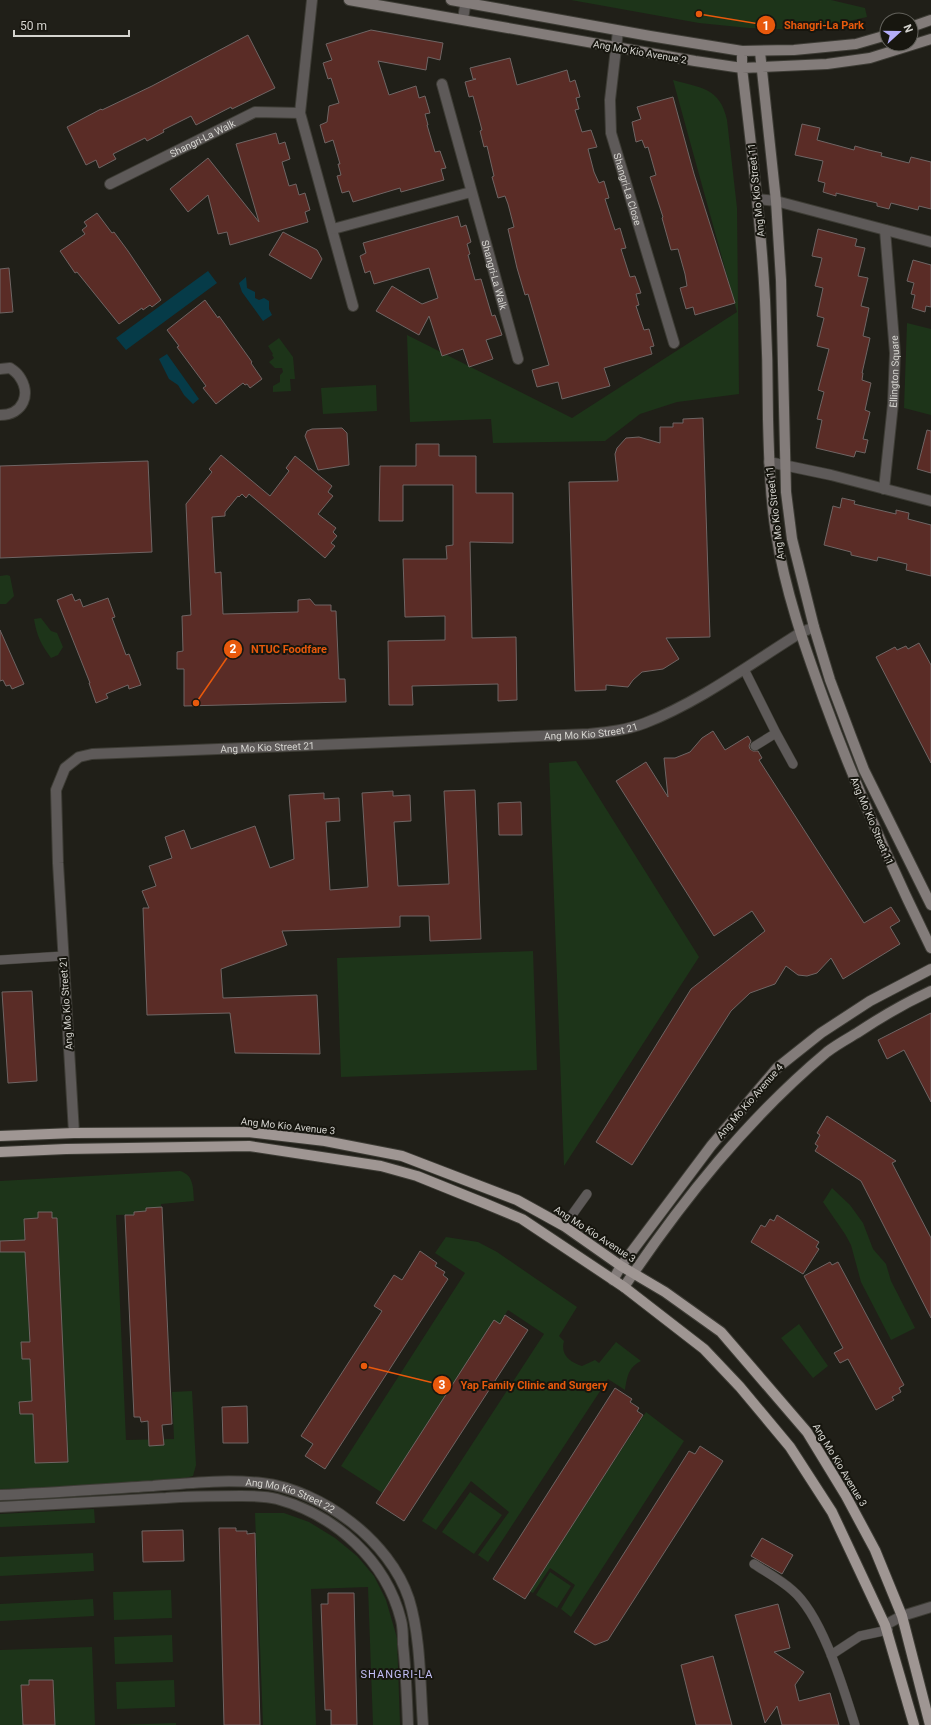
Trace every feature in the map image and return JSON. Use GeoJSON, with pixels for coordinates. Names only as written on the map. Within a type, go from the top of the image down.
{"type":"FeatureCollection","features":[{"type":"Feature","properties":{"kind":"main road","name":"Ang Mo Kio Avenue 2"},"geometry":{"type":"LineString","coordinates":[[349,0],[463,19],[616,48],[742,68],[827,64],[870,58],[931,39]]}},
{"type":"Feature","properties":{"kind":"main road","name":"Ang Mo Kio Avenue 2"},"geometry":{"type":"LineString","coordinates":[[451,0],[466,1],[618,31],[742,51],[760,52],[856,44],[879,37]]}},
{"type":"Feature","properties":{"kind":"main road"},"geometry":{"type":"LineString","coordinates":[[919,25],[931,20]]}},
{"type":"Feature","properties":{"kind":"main road","name":"Ang Mo Kio Street 11"},"geometry":{"type":"LineString","coordinates":[[742,51],[742,68],[758,199],[765,300],[770,487],[776,532],[790,603],[849,768],[896,879],[931,948]]}},
{"type":"Feature","properties":{"kind":"main road","name":"Ang Mo Kio Street 11"},"geometry":{"type":"LineString","coordinates":[[760,52],[760,68],[776,201],[781,280],[783,409],[787,465],[786,492],[792,540],[814,627],[830,680],[864,770],[931,905]]}},
{"type":"Feature","properties":{"kind":"main road","name":"Ang Mo Kio Avenue 4"},"geometry":{"type":"LineString","coordinates":[[613,1280],[621,1266],[711,1146],[777,1068],[822,1033],[870,1001],[931,969]]}},
{"type":"Feature","properties":{"kind":"main road","name":"Ang Mo Kio Avenue 4"},"geometry":{"type":"LineString","coordinates":[[624,1287],[650,1249],[726,1150],[782,1092],[828,1051],[890,1012],[931,991]]}},
{"type":"Feature","properties":{"kind":"main road","name":"Ang Mo Kio Avenue 3"},"geometry":{"type":"LineString","coordinates":[[0,1136],[74,1133],[248,1132],[325,1141],[402,1156],[517,1200],[564,1226],[621,1266],[665,1292],[721,1332],[807,1432],[846,1496],[875,1550],[902,1616],[930,1725]]}},
{"type":"Feature","properties":{"kind":"main road"},"geometry":{"type":"LineString","coordinates":[[0,1152],[249,1146],[382,1166],[417,1176],[484,1202],[522,1219],[624,1287],[704,1348],[740,1387],[790,1447],[832,1512],[887,1627],[914,1725]]}},
{"type":"Feature","properties":{"kind":"street"},"geometry":{"type":"LineString","coordinates":[[312,0],[300,113],[353,306]]}},
{"type":"Feature","properties":{"kind":"street"},"geometry":{"type":"LineString","coordinates":[[463,19],[466,1]]}},
{"type":"Feature","properties":{"kind":"street","name":"Shangri-La Close"},"geometry":{"type":"LineString","coordinates":[[618,31],[610,100],[611,133],[674,343]]}},
{"type":"Feature","properties":{"kind":"street","name":"Shangri-La Walk"},"geometry":{"type":"LineString","coordinates":[[442,84],[518,359]]}},
{"type":"Feature","properties":{"kind":"street","name":"Shangri-La Walk"},"geometry":{"type":"LineString","coordinates":[[110,184],[255,112],[300,113]]}},
{"type":"Feature","properties":{"kind":"street"},"geometry":{"type":"LineString","coordinates":[[333,229],[471,192]]}},
{"type":"Feature","properties":{"kind":"street"},"geometry":{"type":"LineString","coordinates":[[758,199],[776,201],[931,242]]}},
{"type":"Feature","properties":{"kind":"street","name":"Ellington Square"},"geometry":{"type":"LineString","coordinates":[[884,489],[893,404],[895,353],[885,230]]}},
{"type":"Feature","properties":{"kind":"street"},"geometry":{"type":"LineString","coordinates":[[0,369],[10,368],[19,375],[23,384],[25,396],[22,406],[19,409],[6,415],[0,415]]}},
{"type":"Feature","properties":{"kind":"street"},"geometry":{"type":"LineString","coordinates":[[769,462],[787,465],[931,501]]}},
{"type":"Feature","properties":{"kind":"street","name":"Ang Mo Kio Street 21"},"geometry":{"type":"LineString","coordinates":[[74,1133],[63,956],[56,790],[65,768],[79,757],[99,753],[615,732],[645,723],[682,706],[800,633],[814,627]]}},
{"type":"Feature","properties":{"kind":"street","name":"Ang Mo Kio Street 22"},"geometry":{"type":"LineString","coordinates":[[0,1495],[204,1482],[261,1483],[295,1491],[333,1509],[366,1534],[392,1566],[409,1598],[416,1628],[423,1725]]}},
{"type":"Feature","properties":{"kind":"street","name":"Ang Mo Kio Street 22"},"geometry":{"type":"LineString","coordinates":[[0,1507],[206,1496],[261,1497],[277,1499],[298,1506],[318,1516],[339,1529],[358,1545],[373,1562],[385,1580],[393,1598],[401,1620],[405,1655],[408,1725]]}},
{"type":"Feature","properties":{"kind":"street"},"geometry":{"type":"LineString","coordinates":[[887,1627],[902,1616],[931,1607]]}},
{"type":"Feature","properties":{"kind":"lane"},"geometry":{"type":"LineString","coordinates":[[744,669],[793,764]]}},
{"type":"Feature","properties":{"kind":"lane"},"geometry":{"type":"LineString","coordinates":[[755,746],[776,733]]}},
{"type":"Feature","properties":{"kind":"lane"},"geometry":{"type":"LineString","coordinates":[[0,960],[63,956]]}},
{"type":"Feature","properties":{"kind":"lane"},"geometry":{"type":"LineString","coordinates":[[564,1226],[587,1194]]}},
{"type":"Feature","properties":{"kind":"lane"},"geometry":{"type":"LineString","coordinates":[[754,1564],[792,1590],[802,1600],[812,1614],[831,1655],[855,1725]]}},
{"type":"Feature","properties":{"kind":"lane"},"geometry":{"type":"LineString","coordinates":[[831,1655],[860,1636],[887,1627]]}},
{"type":"Feature","properties":{"kind":"green space"},"geometry":{"type":"Polygon","coordinates":[[[571,0],[831,0],[865,8],[867,17],[809,30],[749,28],[699,23],[571,0]]]}},
{"type":"Feature","properties":{"kind":"green space"},"geometry":{"type":"Polygon","coordinates":[[[673,80],[693,85],[714,95],[720,101],[727,120],[737,208],[739,394],[677,402],[640,414],[605,441],[493,443],[491,419],[410,422],[407,335],[572,418],[737,312],[673,80]]]}},
{"type":"Feature","properties":{"kind":"green space"},"geometry":{"type":"Polygon","coordinates":[[[907,323],[931,329],[931,415],[904,408],[907,323]]]}},
{"type":"Feature","properties":{"kind":"green space"},"geometry":{"type":"Polygon","coordinates":[[[279,338],[293,357],[295,379],[290,379],[291,391],[273,392],[273,386],[280,382],[280,375],[283,372],[282,368],[275,368],[269,362],[274,358],[268,346],[279,338]]]}},
{"type":"Feature","properties":{"kind":"green space"},"geometry":{"type":"Polygon","coordinates":[[[376,385],[377,411],[323,414],[321,388],[376,385]]]}},
{"type":"Feature","properties":{"kind":"green space"},"geometry":{"type":"Polygon","coordinates":[[[0,576],[10,576],[14,596],[6,604],[0,604],[0,576]]]}},
{"type":"Feature","properties":{"kind":"green space"},"geometry":{"type":"Polygon","coordinates":[[[41,618],[51,631],[57,633],[63,647],[58,655],[51,658],[38,636],[34,619],[41,618]]]}},
{"type":"Feature","properties":{"kind":"green space"},"geometry":{"type":"Polygon","coordinates":[[[576,761],[699,957],[564,1166],[549,763],[576,761]]]}},
{"type":"Feature","properties":{"kind":"green space"},"geometry":{"type":"Polygon","coordinates":[[[533,951],[537,1070],[341,1077],[337,958],[533,951]]]}},
{"type":"Feature","properties":{"kind":"green space"},"geometry":{"type":"Polygon","coordinates":[[[180,1171],[185,1173],[190,1179],[193,1187],[194,1201],[161,1204],[161,1214],[116,1215],[126,1440],[174,1439],[172,1392],[192,1391],[196,1465],[193,1476],[181,1479],[41,1488],[0,1489],[0,1181],[180,1171]],[[38,1212],[38,1218],[24,1219],[25,1240],[14,1241],[14,1252],[25,1252],[30,1342],[22,1342],[30,1359],[32,1401],[19,1402],[20,1414],[33,1414],[34,1435],[62,1341],[57,1218],[52,1218],[51,1212],[38,1212]]]}},
{"type":"Feature","properties":{"kind":"green space"},"geometry":{"type":"Polygon","coordinates":[[[832,1188],[850,1205],[863,1223],[873,1249],[886,1264],[891,1281],[915,1328],[891,1340],[861,1282],[851,1245],[823,1202],[832,1188]]]}},
{"type":"Feature","properties":{"kind":"green space"},"geometry":{"type":"Polygon","coordinates":[[[446,1237],[478,1242],[497,1252],[577,1307],[559,1336],[564,1341],[563,1350],[570,1360],[582,1366],[595,1360],[599,1363],[616,1342],[641,1361],[633,1366],[628,1377],[625,1390],[608,1379],[488,1562],[478,1555],[509,1512],[471,1481],[436,1530],[422,1521],[544,1334],[508,1310],[384,1494],[341,1466],[465,1273],[435,1253],[446,1237]]]}},
{"type":"Feature","properties":{"kind":"green space"},"geometry":{"type":"Polygon","coordinates":[[[799,1324],[828,1366],[813,1378],[781,1338],[799,1324]]]}},
{"type":"Feature","properties":{"kind":"green space"},"geometry":{"type":"Polygon","coordinates":[[[646,1412],[684,1441],[571,1617],[561,1609],[575,1585],[550,1568],[533,1593],[529,1591],[646,1412]]]}},
{"type":"Feature","properties":{"kind":"green space"},"geometry":{"type":"Polygon","coordinates":[[[470,1492],[502,1515],[474,1554],[442,1532],[470,1492]]]}},
{"type":"Feature","properties":{"kind":"green space"},"geometry":{"type":"Polygon","coordinates":[[[94,1509],[95,1523],[0,1527],[0,1514],[94,1509]]]}},
{"type":"Feature","properties":{"kind":"green space"},"geometry":{"type":"Polygon","coordinates":[[[255,1513],[284,1513],[309,1522],[335,1538],[357,1556],[374,1576],[386,1600],[397,1638],[400,1725],[373,1725],[368,1587],[311,1589],[316,1725],[263,1725],[255,1513]]]}},
{"type":"Feature","properties":{"kind":"green space"},"geometry":{"type":"Polygon","coordinates":[[[93,1553],[94,1571],[0,1576],[0,1557],[93,1553]]]}},
{"type":"Feature","properties":{"kind":"green space"},"geometry":{"type":"Polygon","coordinates":[[[550,1572],[571,1586],[557,1608],[536,1595],[550,1572]]]}},
{"type":"Feature","properties":{"kind":"green space"},"geometry":{"type":"Polygon","coordinates":[[[171,1590],[172,1618],[114,1620],[113,1592],[171,1590]]]}},
{"type":"Feature","properties":{"kind":"green space"},"geometry":{"type":"Polygon","coordinates":[[[93,1599],[94,1616],[0,1621],[0,1604],[93,1599]]]}},
{"type":"Feature","properties":{"kind":"green space"},"geometry":{"type":"Polygon","coordinates":[[[172,1635],[173,1662],[115,1664],[114,1637],[172,1635]]]}},
{"type":"Feature","properties":{"kind":"green space"},"geometry":{"type":"Polygon","coordinates":[[[92,1647],[95,1725],[55,1725],[53,1680],[29,1680],[29,1685],[22,1685],[23,1725],[0,1725],[0,1650],[92,1647]]]}},
{"type":"Feature","properties":{"kind":"green space"},"geometry":{"type":"Polygon","coordinates":[[[174,1680],[175,1707],[117,1709],[116,1682],[174,1680]]]}},
{"type":"Feature","properties":{"kind":"green space"},"geometry":{"type":"Polygon","coordinates":[[[176,1723],[176,1725],[118,1725],[176,1723]]]}},
{"type":"Feature","properties":{"kind":"water"},"geometry":{"type":"Polygon","coordinates":[[[208,271],[217,283],[126,350],[116,338],[208,271]]]}},
{"type":"Feature","properties":{"kind":"water"},"geometry":{"type":"Polygon","coordinates":[[[246,277],[247,288],[255,292],[255,298],[259,300],[264,298],[269,301],[269,309],[272,315],[263,321],[242,292],[239,283],[246,277]]]}},
{"type":"Feature","properties":{"kind":"water"},"geometry":{"type":"Polygon","coordinates":[[[167,354],[199,399],[193,404],[184,395],[178,385],[169,379],[159,359],[167,354]]]}},
{"type":"Feature","properties":{"kind":"building"},"geometry":{"type":"Polygon","coordinates":[[[371,30],[443,43],[440,60],[428,57],[426,70],[378,61],[389,95],[416,86],[419,98],[425,96],[430,113],[425,114],[427,125],[435,152],[440,151],[446,168],[441,169],[444,180],[401,192],[400,188],[353,202],[349,191],[342,193],[337,176],[341,175],[338,164],[340,164],[333,140],[325,143],[320,125],[327,122],[329,106],[339,103],[331,78],[328,79],[323,63],[332,60],[326,44],[371,30]]]}},
{"type":"Feature","properties":{"kind":"building"},"geometry":{"type":"Polygon","coordinates":[[[248,35],[275,88],[232,109],[231,107],[196,125],[191,116],[163,130],[164,132],[147,141],[145,138],[113,154],[116,159],[99,168],[96,160],[86,165],[67,127],[101,109],[102,110],[152,86],[248,35]]]}},
{"type":"Feature","properties":{"kind":"building"},"geometry":{"type":"Polygon","coordinates":[[[510,58],[517,85],[567,70],[570,82],[575,80],[580,97],[576,98],[579,109],[575,110],[582,132],[591,130],[597,147],[588,149],[594,172],[599,183],[604,181],[609,198],[605,199],[615,230],[620,228],[626,248],[621,249],[630,277],[635,276],[641,293],[636,294],[639,305],[636,306],[644,330],[649,329],[654,346],[650,347],[652,354],[604,368],[610,386],[562,399],[558,382],[537,387],[532,370],[549,365],[528,294],[525,295],[517,268],[508,229],[514,227],[508,204],[505,196],[498,198],[492,177],[494,176],[487,146],[484,147],[480,131],[482,130],[473,96],[469,97],[465,82],[476,79],[473,79],[470,68],[510,58]]]}},
{"type":"Feature","properties":{"kind":"building"},"geometry":{"type":"Polygon","coordinates":[[[673,97],[694,174],[735,303],[695,315],[693,307],[686,309],[680,288],[687,286],[685,274],[678,249],[671,250],[662,218],[663,217],[650,177],[656,175],[648,147],[645,148],[642,140],[636,142],[632,122],[641,119],[637,107],[673,97]]]}},
{"type":"Feature","properties":{"kind":"building"},"geometry":{"type":"Polygon","coordinates":[[[802,124],[820,128],[817,140],[854,150],[855,146],[882,153],[881,156],[909,163],[911,157],[931,162],[931,209],[919,206],[918,210],[891,203],[889,209],[877,206],[877,203],[836,193],[836,196],[823,192],[825,183],[818,181],[823,161],[795,155],[802,124]]]}},
{"type":"Feature","properties":{"kind":"building"},"geometry":{"type":"Polygon","coordinates":[[[276,133],[279,144],[285,142],[290,159],[282,162],[289,186],[296,184],[299,195],[305,193],[310,210],[305,212],[308,222],[230,245],[227,232],[218,234],[208,195],[188,212],[170,189],[208,158],[259,222],[236,144],[276,133]]]}},
{"type":"Feature","properties":{"kind":"building"},"geometry":{"type":"Polygon","coordinates":[[[97,213],[128,251],[161,300],[152,307],[150,305],[143,310],[142,308],[119,324],[77,272],[75,273],[60,251],[85,234],[82,230],[87,226],[84,222],[97,213]]]}},
{"type":"Feature","properties":{"kind":"building"},"geometry":{"type":"Polygon","coordinates":[[[458,216],[461,227],[466,225],[471,242],[467,244],[470,254],[468,255],[475,280],[481,279],[492,316],[495,315],[502,335],[486,340],[493,359],[469,367],[463,349],[442,356],[429,316],[419,335],[376,311],[392,286],[422,304],[438,298],[429,268],[374,284],[370,271],[365,273],[360,256],[366,253],[363,243],[458,216]]]}},
{"type":"Feature","properties":{"kind":"building"},"geometry":{"type":"Polygon","coordinates":[[[818,229],[857,239],[855,246],[865,248],[858,276],[868,278],[861,306],[869,308],[863,336],[870,338],[862,373],[862,380],[871,383],[865,410],[870,412],[863,439],[868,440],[865,453],[856,451],[854,457],[816,448],[822,420],[817,419],[824,392],[818,390],[829,349],[817,346],[824,318],[817,316],[823,288],[815,286],[822,258],[812,256],[818,229]]]}},
{"type":"Feature","properties":{"kind":"building"},"geometry":{"type":"Polygon","coordinates":[[[283,232],[317,250],[322,259],[311,279],[269,255],[283,232]]]}},
{"type":"Feature","properties":{"kind":"building"},"geometry":{"type":"Polygon","coordinates":[[[913,260],[931,265],[931,307],[926,306],[925,312],[912,308],[915,295],[911,294],[914,283],[907,281],[913,260]]]}},
{"type":"Feature","properties":{"kind":"building"},"geometry":{"type":"Polygon","coordinates":[[[9,268],[13,312],[0,313],[0,269],[9,268]]]}},
{"type":"Feature","properties":{"kind":"building"},"geometry":{"type":"Polygon","coordinates":[[[205,300],[218,318],[219,316],[252,362],[251,363],[262,379],[250,388],[247,384],[245,385],[243,383],[216,404],[203,388],[206,386],[177,347],[179,346],[167,330],[205,300]]]}},
{"type":"Feature","properties":{"kind":"building"},"geometry":{"type":"Polygon","coordinates":[[[703,418],[710,637],[666,638],[679,659],[663,669],[642,672],[628,687],[606,685],[606,690],[575,691],[569,482],[618,481],[615,454],[617,448],[626,438],[639,437],[660,443],[660,427],[673,427],[673,423],[683,423],[683,419],[703,418]]]}},
{"type":"Feature","properties":{"kind":"building"},"geometry":{"type":"Polygon","coordinates":[[[342,428],[347,433],[349,465],[318,470],[305,436],[307,431],[312,429],[342,428]]]}},
{"type":"Feature","properties":{"kind":"building"},"geometry":{"type":"Polygon","coordinates":[[[927,430],[931,431],[931,473],[917,469],[927,430]]]}},
{"type":"Feature","properties":{"kind":"building"},"geometry":{"type":"Polygon","coordinates":[[[416,444],[439,444],[439,456],[476,456],[476,493],[513,493],[513,543],[470,542],[472,638],[516,637],[517,700],[498,701],[498,684],[412,686],[413,705],[389,705],[388,641],[445,640],[445,616],[405,617],[403,559],[447,559],[446,546],[453,545],[453,485],[403,485],[403,521],[379,521],[380,466],[416,466],[416,444]]]}},
{"type":"Feature","properties":{"kind":"building"},"geometry":{"type":"Polygon","coordinates":[[[221,455],[270,496],[289,471],[286,468],[295,456],[332,486],[328,492],[333,496],[318,514],[336,528],[333,532],[337,536],[331,543],[335,546],[325,558],[249,494],[246,498],[242,494],[239,497],[238,496],[225,512],[225,516],[212,517],[215,573],[221,572],[223,614],[298,612],[298,600],[310,599],[315,605],[331,605],[331,611],[336,611],[339,679],[345,679],[346,702],[184,706],[184,669],[177,669],[177,652],[183,651],[182,616],[191,615],[186,504],[212,472],[209,469],[221,455]]]}},
{"type":"Feature","properties":{"kind":"building"},"geometry":{"type":"Polygon","coordinates":[[[148,461],[152,552],[0,558],[0,466],[148,461]]]}},
{"type":"Feature","properties":{"kind":"building"},"geometry":{"type":"Polygon","coordinates":[[[842,498],[855,501],[854,504],[896,514],[896,510],[909,513],[908,519],[931,525],[931,576],[906,570],[907,564],[878,557],[877,561],[851,555],[851,552],[824,545],[833,506],[840,508],[842,498]]]}},
{"type":"Feature","properties":{"kind":"building"},"geometry":{"type":"Polygon","coordinates":[[[72,594],[75,601],[80,599],[83,607],[108,598],[115,617],[112,618],[126,655],[129,654],[141,685],[129,689],[128,685],[106,694],[108,698],[96,703],[90,683],[57,600],[72,594]]]}},
{"type":"Feature","properties":{"kind":"building"},"geometry":{"type":"Polygon","coordinates":[[[0,630],[24,684],[12,689],[10,685],[6,686],[3,680],[0,681],[0,630]]]}},
{"type":"Feature","properties":{"kind":"building"},"geometry":{"type":"Polygon","coordinates":[[[919,643],[931,665],[931,763],[876,657],[895,647],[897,650],[906,646],[908,649],[919,643]]]}},
{"type":"Feature","properties":{"kind":"building"},"geometry":{"type":"Polygon","coordinates":[[[713,731],[725,750],[748,736],[751,741],[749,746],[750,749],[753,751],[758,751],[762,758],[759,760],[864,923],[891,907],[900,921],[890,927],[900,944],[843,979],[831,958],[817,973],[807,976],[798,975],[786,966],[775,984],[750,993],[731,1011],[632,1165],[596,1142],[691,989],[765,931],[752,911],[714,936],[616,781],[646,762],[668,797],[664,758],[675,758],[690,752],[702,738],[713,731]]]}},
{"type":"Feature","properties":{"kind":"building"},"geometry":{"type":"Polygon","coordinates":[[[475,790],[481,939],[430,941],[429,916],[400,916],[400,927],[282,931],[287,945],[221,969],[223,998],[317,995],[320,1054],[235,1053],[230,1013],[147,1015],[143,908],[149,908],[142,891],[156,886],[149,866],[172,858],[165,837],[184,830],[191,849],[255,826],[270,868],[294,859],[289,795],[324,793],[324,799],[339,798],[340,821],[326,822],[330,890],[368,887],[362,793],[393,791],[393,796],[410,795],[411,821],[394,822],[398,886],[449,884],[444,791],[475,790]]]}},
{"type":"Feature","properties":{"kind":"building"},"geometry":{"type":"Polygon","coordinates":[[[521,802],[522,835],[499,835],[498,803],[521,802]]]}},
{"type":"Feature","properties":{"kind":"building"},"geometry":{"type":"Polygon","coordinates":[[[32,991],[37,1081],[8,1083],[2,992],[32,991]]]}},
{"type":"Feature","properties":{"kind":"building"},"geometry":{"type":"Polygon","coordinates":[[[931,1013],[931,1102],[904,1050],[887,1059],[878,1040],[931,1013]]]}},
{"type":"Feature","properties":{"kind":"building"},"geometry":{"type":"Polygon","coordinates":[[[827,1116],[896,1161],[892,1163],[931,1238],[931,1318],[861,1181],[815,1151],[818,1146],[815,1144],[820,1135],[817,1133],[827,1116]]]}},
{"type":"Feature","properties":{"kind":"building"},"geometry":{"type":"Polygon","coordinates":[[[162,1207],[172,1424],[162,1425],[164,1445],[149,1446],[148,1421],[141,1422],[140,1417],[134,1417],[125,1215],[134,1215],[134,1212],[146,1211],[146,1208],[162,1207]]]}},
{"type":"Feature","properties":{"kind":"building"},"geometry":{"type":"Polygon","coordinates":[[[38,1212],[52,1212],[52,1218],[57,1218],[68,1462],[35,1463],[33,1414],[20,1414],[19,1402],[32,1401],[30,1359],[22,1359],[21,1342],[30,1342],[25,1252],[0,1252],[0,1241],[25,1240],[24,1219],[38,1218],[38,1212]]]}},
{"type":"Feature","properties":{"kind":"building"},"geometry":{"type":"Polygon","coordinates":[[[777,1215],[819,1242],[816,1247],[819,1249],[803,1274],[751,1242],[761,1225],[765,1227],[770,1219],[774,1221],[777,1215]]]}},
{"type":"Feature","properties":{"kind":"building"},"geometry":{"type":"Polygon","coordinates":[[[420,1251],[437,1263],[435,1266],[445,1272],[443,1275],[448,1279],[325,1469],[305,1456],[313,1444],[301,1436],[382,1311],[374,1306],[394,1275],[402,1280],[420,1251]]]}},
{"type":"Feature","properties":{"kind":"building"},"geometry":{"type":"Polygon","coordinates":[[[830,1262],[832,1265],[838,1262],[904,1385],[899,1388],[901,1392],[892,1397],[894,1400],[876,1410],[848,1359],[840,1363],[834,1353],[843,1348],[804,1276],[830,1262]]]}},
{"type":"Feature","properties":{"kind":"building"},"geometry":{"type":"Polygon","coordinates":[[[505,1315],[528,1330],[404,1521],[376,1503],[494,1320],[500,1324],[505,1315]]]}},
{"type":"Feature","properties":{"kind":"building"},"geometry":{"type":"Polygon","coordinates":[[[615,1388],[632,1399],[630,1402],[639,1408],[637,1411],[643,1415],[525,1599],[493,1579],[615,1388]]]}},
{"type":"Feature","properties":{"kind":"building"},"geometry":{"type":"Polygon","coordinates":[[[247,1406],[248,1443],[223,1443],[222,1407],[247,1406]]]}},
{"type":"Feature","properties":{"kind":"building"},"geometry":{"type":"Polygon","coordinates":[[[700,1446],[723,1461],[608,1640],[595,1645],[574,1632],[689,1451],[695,1454],[700,1446]]]}},
{"type":"Feature","properties":{"kind":"building"},"geometry":{"type":"Polygon","coordinates":[[[219,1528],[236,1528],[236,1531],[247,1531],[247,1534],[255,1533],[260,1725],[224,1725],[219,1528]]]}},
{"type":"Feature","properties":{"kind":"building"},"geometry":{"type":"Polygon","coordinates":[[[183,1530],[184,1561],[143,1562],[142,1531],[183,1530]]]}},
{"type":"Feature","properties":{"kind":"building"},"geometry":{"type":"Polygon","coordinates":[[[762,1538],[793,1555],[782,1574],[751,1556],[762,1538]]]}},
{"type":"Feature","properties":{"kind":"building"},"geometry":{"type":"Polygon","coordinates":[[[328,1593],[354,1593],[357,1725],[331,1725],[331,1710],[325,1710],[321,1604],[328,1604],[328,1593]]]}},
{"type":"Feature","properties":{"kind":"building"},"geometry":{"type":"Polygon","coordinates":[[[778,1604],[790,1648],[774,1652],[804,1672],[795,1685],[799,1701],[830,1693],[839,1725],[782,1725],[777,1706],[765,1723],[735,1615],[778,1604]]]}},
{"type":"Feature","properties":{"kind":"building"},"geometry":{"type":"Polygon","coordinates":[[[713,1656],[732,1725],[696,1725],[681,1665],[713,1656]]]}},
{"type":"Feature","properties":{"kind":"building"},"geometry":{"type":"Polygon","coordinates":[[[29,1680],[53,1680],[55,1725],[23,1725],[21,1685],[29,1685],[29,1680]]]}},
{"type":"Feature","properties":{"kind":"place","name":"Shangri-La Park"},"geometry":{"type":"Point","coordinates":[699,14]}},
{"type":"Feature","properties":{"kind":"place","name":"NTUC Foodfare"},"geometry":{"type":"Point","coordinates":[196,703]}},
{"type":"Feature","properties":{"kind":"place","name":"Yap Family Clinic and Surgery"},"geometry":{"type":"Point","coordinates":[364,1366]}},
{"type":"Feature","properties":{"kind":"district","name":"SHANGRI-LA"},"geometry":{"type":"Point","coordinates":[397,1674]}}]}
